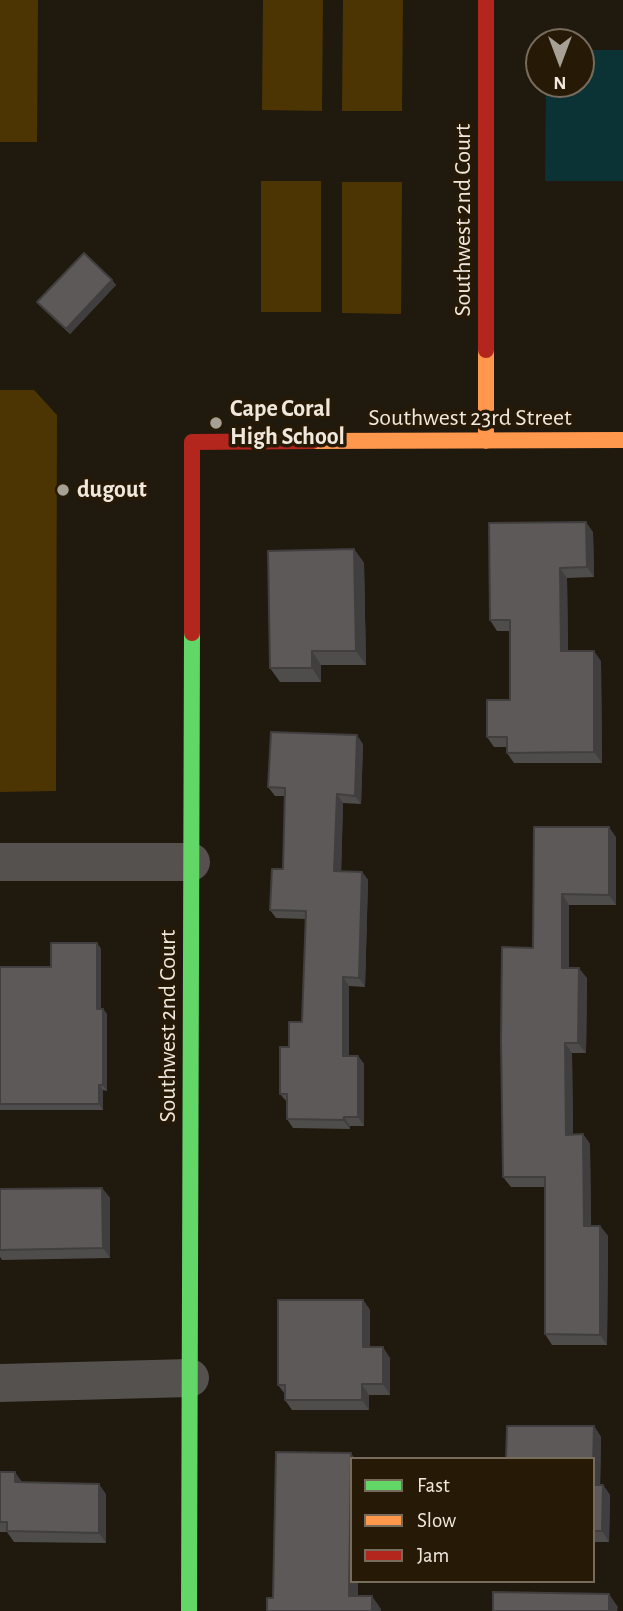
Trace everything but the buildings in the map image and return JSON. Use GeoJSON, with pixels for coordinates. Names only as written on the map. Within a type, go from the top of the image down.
{"type":"FeatureCollection","features":[{"type":"Feature","properties":{"kind":"street","name":"Southwest 2nd Court"},"geometry":{"type":"LineString","coordinates":[[486,0],[486,441]]}},
{"type":"Feature","properties":{"kind":"street","name":"Southwest 23rd Street"},"geometry":{"type":"LineString","coordinates":[[192,442],[623,440]]}},
{"type":"Feature","properties":{"kind":"street","name":"Southwest 2nd Court"},"geometry":{"type":"LineString","coordinates":[[189,1611],[192,442]]}},
{"type":"Feature","properties":{"kind":"street"},"geometry":{"type":"LineString","coordinates":[[0,862],[191,862]]}},
{"type":"Feature","properties":{"kind":"street"},"geometry":{"type":"LineString","coordinates":[[0,1383],[190,1378]]}},
{"type":"Feature","properties":{"kind":"shaded area"},"geometry":{"type":"Polygon","coordinates":[[[0,0],[38,0],[37,142],[0,142],[0,0]]]}},
{"type":"Feature","properties":{"kind":"shaded area"},"geometry":{"type":"Polygon","coordinates":[[[263,0],[323,0],[322,111],[262,110],[263,0]]]}},
{"type":"Feature","properties":{"kind":"shaded area"},"geometry":{"type":"Polygon","coordinates":[[[343,0],[403,0],[402,111],[342,111],[343,0]]]}},
{"type":"Feature","properties":{"kind":"shaded area"},"geometry":{"type":"Polygon","coordinates":[[[261,181],[321,181],[321,312],[261,312],[261,181]]]}},
{"type":"Feature","properties":{"kind":"shaded area"},"geometry":{"type":"Polygon","coordinates":[[[342,182],[402,182],[401,314],[342,313],[342,182]]]}},
{"type":"Feature","properties":{"kind":"shaded area"},"geometry":{"type":"Polygon","coordinates":[[[0,390],[34,390],[57,415],[56,791],[0,792],[0,390]]]}},
{"type":"Feature","properties":{"kind":"water"},"geometry":{"type":"Polygon","coordinates":[[[595,50],[623,50],[623,181],[545,181],[546,98],[595,98],[595,50]]]}},
{"type":"Feature","properties":{"kind":"traffic: fast"},"geometry":{"type":"LineString","coordinates":[[189,1611],[192,633]]}},
{"type":"Feature","properties":{"kind":"traffic: slow"},"geometry":{"type":"LineString","coordinates":[[486,350],[486,441]]}},
{"type":"Feature","properties":{"kind":"traffic: slow"},"geometry":{"type":"LineString","coordinates":[[313,441],[623,440]]}},
{"type":"Feature","properties":{"kind":"traffic: jam"},"geometry":{"type":"LineString","coordinates":[[486,0],[486,350]]}},
{"type":"Feature","properties":{"kind":"traffic: jam"},"geometry":{"type":"LineString","coordinates":[[192,633],[192,442],[313,441]]}},
{"type":"Feature","properties":{"kind":"place","name":"Cape Coral High School"},"geometry":{"type":"Point","coordinates":[216,423]}},
{"type":"Feature","properties":{"kind":"place","name":"dugout"},"geometry":{"type":"Point","coordinates":[63,490]}}]}
